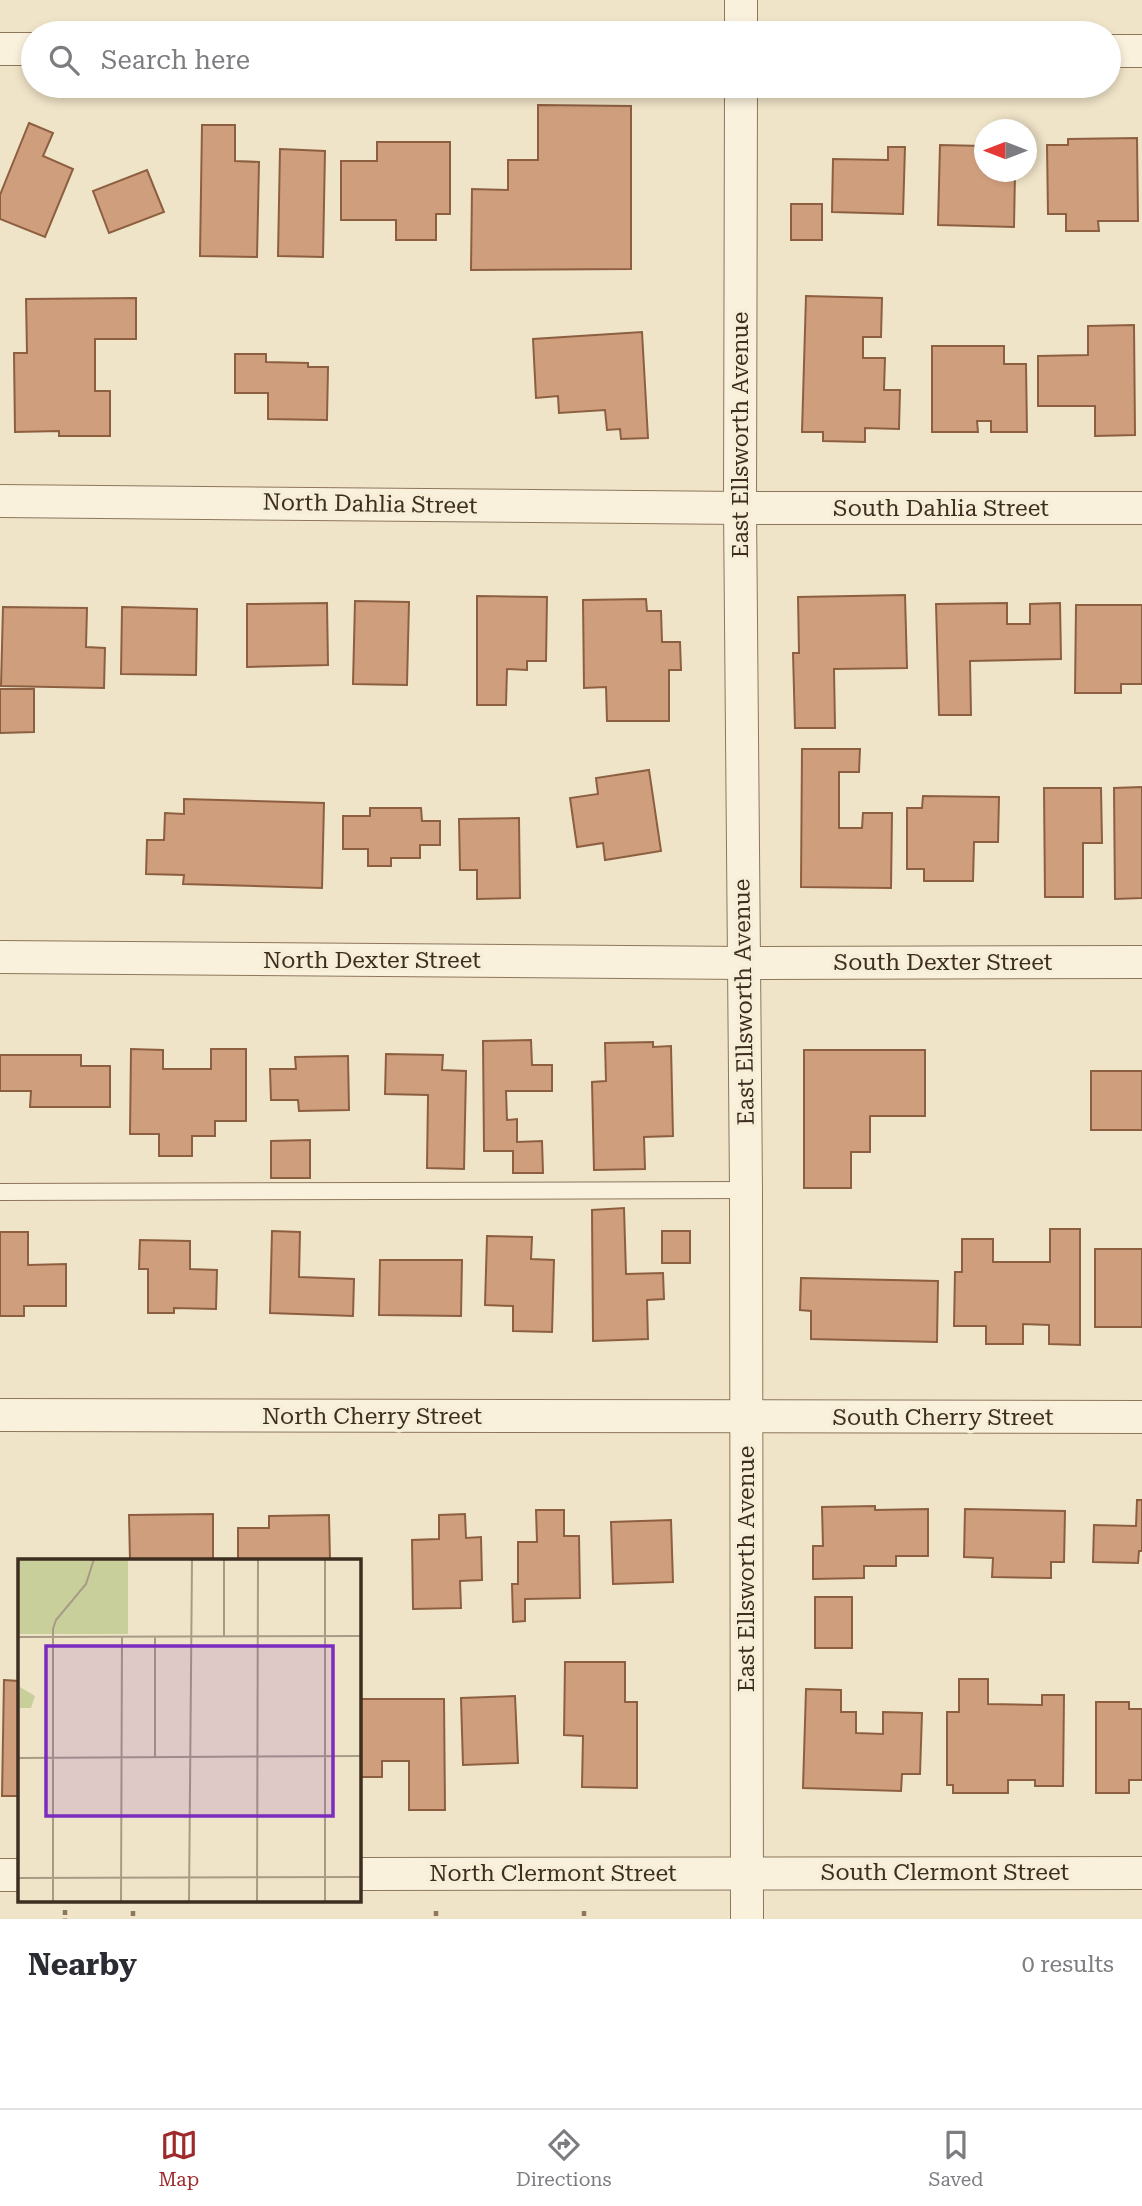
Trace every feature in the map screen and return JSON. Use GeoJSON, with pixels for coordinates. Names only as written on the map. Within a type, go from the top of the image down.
{"type":"FeatureCollection","features":[{"type":"Feature","properties":{"kind":"street"},"geometry":{"type":"LineString","coordinates":[[741,0],[741,21]]}},
{"type":"Feature","properties":{"kind":"street"},"geometry":{"type":"LineString","coordinates":[[0,49],[21,49]]}},
{"type":"Feature","properties":{"kind":"street"},"geometry":{"type":"LineString","coordinates":[[1121,51],[1142,51]]}},
{"type":"Feature","properties":{"kind":"street","name":"East Ellsworth Avenue"},"geometry":{"type":"LineString","coordinates":[[741,98],[740,508],[746,1189],[747,1919]]}},
{"type":"Feature","properties":{"kind":"street","name":"North Dahlia Street"},"geometry":{"type":"LineString","coordinates":[[0,501],[740,508]]}},
{"type":"Feature","properties":{"kind":"street","name":"South Dahlia Street"},"geometry":{"type":"LineString","coordinates":[[740,508],[1142,508]]}},
{"type":"Feature","properties":{"kind":"street","name":"North Dexter Street"},"geometry":{"type":"LineString","coordinates":[[0,957],[744,963]]}},
{"type":"Feature","properties":{"kind":"street","name":"South Dexter Street"},"geometry":{"type":"LineString","coordinates":[[744,963],[1142,962]]}},
{"type":"Feature","properties":{"kind":"street","name":"North Cherry Street"},"geometry":{"type":"LineString","coordinates":[[0,1415],[745,1417]]}},
{"type":"Feature","properties":{"kind":"street","name":"South Cherry Street"},"geometry":{"type":"LineString","coordinates":[[745,1417],[1142,1417]]}},
{"type":"Feature","properties":{"kind":"street","name":"South Clermont Street"},"geometry":{"type":"LineString","coordinates":[[747,1872],[1142,1873]]}},
{"type":"Feature","properties":{"kind":"street","name":"North Clermont Street"},"geometry":{"type":"LineString","coordinates":[[360,1874],[747,1872]]}},
{"type":"Feature","properties":{"kind":"street"},"geometry":{"type":"LineString","coordinates":[[0,1875],[18,1875]]}},
{"type":"Feature","properties":{"kind":"lane"},"geometry":{"type":"LineString","coordinates":[[0,1192],[746,1189]]}},
{"type":"Feature","properties":{"kind":"path"},"geometry":{"type":"LineString","coordinates":[[65,1910],[65,1919]]}},
{"type":"Feature","properties":{"kind":"path"},"geometry":{"type":"LineString","coordinates":[[133,1911],[133,1919]]}},
{"type":"Feature","properties":{"kind":"path"},"geometry":{"type":"LineString","coordinates":[[436,1911],[436,1919]]}},
{"type":"Feature","properties":{"kind":"path"},"geometry":{"type":"LineString","coordinates":[[584,1911],[584,1919]]}},
{"type":"Feature","properties":{"kind":"building"},"geometry":{"type":"Polygon","coordinates":[[[538,105],[631,106],[631,269],[471,270],[472,189],[508,190],[508,160],[538,160],[538,105]]]}},
{"type":"Feature","properties":{"kind":"building"},"geometry":{"type":"Polygon","coordinates":[[[29,123],[53,133],[43,156],[73,169],[45,237],[0,219],[0,195],[29,123]]]}},
{"type":"Feature","properties":{"kind":"building"},"geometry":{"type":"Polygon","coordinates":[[[202,125],[235,125],[235,161],[259,162],[257,257],[200,256],[202,125]]]}},
{"type":"Feature","properties":{"kind":"building"},"geometry":{"type":"Polygon","coordinates":[[[1137,138],[1138,221],[1098,221],[1099,231],[1066,231],[1066,214],[1048,214],[1047,145],[1068,145],[1068,139],[1137,138]]]}},
{"type":"Feature","properties":{"kind":"building"},"geometry":{"type":"Polygon","coordinates":[[[377,142],[450,142],[450,214],[436,214],[436,240],[396,240],[396,220],[341,220],[341,161],[377,161],[377,142]]]}},
{"type":"Feature","properties":{"kind":"building"},"geometry":{"type":"Polygon","coordinates":[[[940,145],[974,146],[974,182],[1015,182],[1014,227],[938,225],[940,145]]]}},
{"type":"Feature","properties":{"kind":"building"},"geometry":{"type":"Polygon","coordinates":[[[888,147],[905,147],[903,214],[832,212],[833,159],[888,160],[888,147]]]}},
{"type":"Feature","properties":{"kind":"building"},"geometry":{"type":"Polygon","coordinates":[[[280,149],[325,151],[323,257],[278,256],[280,149]]]}},
{"type":"Feature","properties":{"kind":"building"},"geometry":{"type":"Polygon","coordinates":[[[147,170],[164,212],[109,233],[93,191],[147,170]]]}},
{"type":"Feature","properties":{"kind":"building"},"geometry":{"type":"Polygon","coordinates":[[[791,204],[822,204],[822,240],[791,240],[791,204]]]}},
{"type":"Feature","properties":{"kind":"building"},"geometry":{"type":"Polygon","coordinates":[[[806,296],[882,298],[881,337],[863,337],[863,358],[885,358],[884,390],[900,390],[899,429],[865,428],[865,442],[823,441],[823,432],[802,432],[806,296]]]}},
{"type":"Feature","properties":{"kind":"building"},"geometry":{"type":"Polygon","coordinates":[[[136,298],[136,339],[95,339],[95,391],[110,391],[110,436],[59,436],[59,431],[15,432],[14,353],[27,353],[26,299],[136,298]]]}},
{"type":"Feature","properties":{"kind":"building"},"geometry":{"type":"Polygon","coordinates":[[[1134,325],[1135,435],[1095,436],[1095,406],[1038,406],[1038,356],[1088,355],[1088,326],[1134,325]]]}},
{"type":"Feature","properties":{"kind":"building"},"geometry":{"type":"Polygon","coordinates":[[[642,332],[648,438],[621,439],[620,429],[607,430],[605,410],[559,413],[558,396],[536,398],[533,339],[642,332]]]}},
{"type":"Feature","properties":{"kind":"building"},"geometry":{"type":"Polygon","coordinates":[[[932,346],[1004,346],[1004,364],[1026,364],[1027,432],[991,432],[991,421],[977,421],[978,432],[932,432],[932,346]]]}},
{"type":"Feature","properties":{"kind":"building"},"geometry":{"type":"Polygon","coordinates":[[[235,354],[266,354],[266,362],[308,363],[308,367],[328,367],[327,420],[268,419],[268,393],[235,393],[235,354]]]}},
{"type":"Feature","properties":{"kind":"building"},"geometry":{"type":"Polygon","coordinates":[[[905,595],[907,668],[834,669],[835,728],[795,728],[793,653],[799,653],[798,597],[905,595]]]}},
{"type":"Feature","properties":{"kind":"building"},"geometry":{"type":"Polygon","coordinates":[[[477,596],[547,597],[546,661],[527,661],[527,670],[507,669],[506,705],[477,705],[477,596]]]}},
{"type":"Feature","properties":{"kind":"building"},"geometry":{"type":"Polygon","coordinates":[[[646,599],[647,611],[661,611],[662,642],[680,642],[681,670],[669,670],[669,721],[607,721],[606,687],[584,688],[583,600],[646,599]]]}},
{"type":"Feature","properties":{"kind":"building"},"geometry":{"type":"Polygon","coordinates":[[[355,601],[409,602],[407,685],[353,684],[355,601]]]}},
{"type":"Feature","properties":{"kind":"building"},"geometry":{"type":"Polygon","coordinates":[[[327,603],[328,665],[247,667],[247,604],[327,603]]]}},
{"type":"Feature","properties":{"kind":"building"},"geometry":{"type":"Polygon","coordinates":[[[1007,603],[1007,624],[1030,624],[1030,604],[1060,603],[1061,659],[970,661],[971,715],[939,715],[936,604],[1007,603]]]}},
{"type":"Feature","properties":{"kind":"building"},"geometry":{"type":"Polygon","coordinates":[[[1076,605],[1142,605],[1142,684],[1121,684],[1121,693],[1075,693],[1076,605]]]}},
{"type":"Feature","properties":{"kind":"building"},"geometry":{"type":"Polygon","coordinates":[[[3,607],[87,608],[86,647],[105,648],[104,688],[1,686],[3,607]]]}},
{"type":"Feature","properties":{"kind":"building"},"geometry":{"type":"Polygon","coordinates":[[[122,607],[197,609],[196,675],[121,674],[122,607]]]}},
{"type":"Feature","properties":{"kind":"building"},"geometry":{"type":"Polygon","coordinates":[[[0,689],[34,689],[34,732],[0,733],[0,689]]]}},
{"type":"Feature","properties":{"kind":"building"},"geometry":{"type":"Polygon","coordinates":[[[802,749],[860,749],[859,772],[839,772],[839,828],[862,828],[863,813],[892,813],[891,888],[801,887],[802,749]]]}},
{"type":"Feature","properties":{"kind":"building"},"geometry":{"type":"Polygon","coordinates":[[[649,770],[661,851],[605,860],[603,843],[577,847],[570,798],[598,794],[596,778],[649,770]]]}},
{"type":"Feature","properties":{"kind":"building"},"geometry":{"type":"Polygon","coordinates":[[[1142,787],[1142,898],[1115,899],[1114,788],[1142,787]]]}},
{"type":"Feature","properties":{"kind":"building"},"geometry":{"type":"Polygon","coordinates":[[[1044,788],[1101,788],[1102,843],[1083,843],[1083,897],[1045,897],[1044,788]]]}},
{"type":"Feature","properties":{"kind":"building"},"geometry":{"type":"Polygon","coordinates":[[[923,796],[999,797],[998,842],[974,842],[973,881],[924,881],[924,869],[907,869],[907,808],[922,808],[923,796]]]}},
{"type":"Feature","properties":{"kind":"building"},"geometry":{"type":"Polygon","coordinates":[[[184,799],[324,803],[322,888],[183,884],[184,875],[146,874],[147,840],[164,840],[165,813],[184,814],[184,799]]]}},
{"type":"Feature","properties":{"kind":"building"},"geometry":{"type":"Polygon","coordinates":[[[370,808],[421,808],[422,821],[440,821],[440,845],[420,845],[420,858],[391,858],[391,866],[368,866],[368,849],[343,849],[343,816],[370,816],[370,808]]]}},
{"type":"Feature","properties":{"kind":"building"},"geometry":{"type":"Polygon","coordinates":[[[519,818],[520,898],[477,899],[477,870],[460,870],[459,819],[519,818]]]}},
{"type":"Feature","properties":{"kind":"building"},"geometry":{"type":"Polygon","coordinates":[[[531,1040],[532,1065],[552,1065],[552,1091],[506,1091],[507,1120],[517,1119],[517,1142],[542,1141],[543,1173],[513,1173],[513,1151],[484,1151],[483,1041],[531,1040]]]}},
{"type":"Feature","properties":{"kind":"building"},"geometry":{"type":"Polygon","coordinates":[[[653,1042],[653,1047],[671,1046],[673,1136],[644,1137],[645,1169],[594,1170],[592,1082],[606,1081],[605,1043],[653,1042]]]}},
{"type":"Feature","properties":{"kind":"building"},"geometry":{"type":"Polygon","coordinates":[[[131,1049],[163,1050],[163,1069],[211,1069],[211,1049],[246,1049],[246,1121],[215,1121],[215,1136],[192,1136],[192,1156],[159,1156],[159,1134],[130,1134],[131,1049]]]}},
{"type":"Feature","properties":{"kind":"building"},"geometry":{"type":"Polygon","coordinates":[[[804,1050],[925,1050],[925,1116],[870,1116],[870,1152],[851,1152],[851,1188],[804,1188],[804,1050]]]}},
{"type":"Feature","properties":{"kind":"building"},"geometry":{"type":"Polygon","coordinates":[[[386,1054],[443,1055],[442,1070],[466,1071],[464,1169],[427,1168],[428,1095],[385,1094],[386,1054]]]}},
{"type":"Feature","properties":{"kind":"building"},"geometry":{"type":"Polygon","coordinates":[[[0,1055],[81,1055],[81,1066],[110,1066],[110,1107],[30,1107],[31,1091],[0,1091],[0,1055]]]}},
{"type":"Feature","properties":{"kind":"building"},"geometry":{"type":"Polygon","coordinates":[[[348,1056],[349,1110],[299,1111],[298,1100],[271,1100],[270,1069],[296,1069],[295,1057],[348,1056]]]}},
{"type":"Feature","properties":{"kind":"building"},"geometry":{"type":"Polygon","coordinates":[[[1091,1071],[1142,1071],[1142,1130],[1091,1130],[1091,1071]]]}},
{"type":"Feature","properties":{"kind":"building"},"geometry":{"type":"Polygon","coordinates":[[[310,1140],[310,1178],[271,1178],[271,1141],[310,1140]]]}},
{"type":"Feature","properties":{"kind":"building"},"geometry":{"type":"Polygon","coordinates":[[[624,1208],[626,1274],[663,1273],[664,1299],[647,1300],[648,1339],[593,1341],[592,1210],[624,1208]]]}},
{"type":"Feature","properties":{"kind":"building"},"geometry":{"type":"Polygon","coordinates":[[[1050,1229],[1080,1229],[1080,1345],[1049,1344],[1049,1325],[1023,1324],[1023,1344],[986,1344],[986,1326],[954,1326],[955,1272],[962,1272],[962,1239],[993,1239],[993,1262],[1050,1262],[1050,1229]]]}},
{"type":"Feature","properties":{"kind":"building"},"geometry":{"type":"Polygon","coordinates":[[[272,1231],[300,1232],[299,1277],[354,1279],[353,1316],[270,1313],[272,1231]]]}},
{"type":"Feature","properties":{"kind":"building"},"geometry":{"type":"Polygon","coordinates":[[[662,1231],[690,1231],[690,1263],[662,1263],[662,1231]]]}},
{"type":"Feature","properties":{"kind":"building"},"geometry":{"type":"Polygon","coordinates":[[[0,1232],[28,1232],[28,1265],[66,1264],[66,1306],[24,1306],[24,1316],[0,1316],[0,1232]]]}},
{"type":"Feature","properties":{"kind":"building"},"geometry":{"type":"Polygon","coordinates":[[[487,1236],[532,1237],[531,1259],[554,1260],[552,1332],[513,1331],[513,1306],[485,1305],[487,1236]]]}},
{"type":"Feature","properties":{"kind":"building"},"geometry":{"type":"Polygon","coordinates":[[[140,1240],[190,1241],[190,1269],[217,1270],[216,1309],[174,1308],[174,1313],[148,1313],[148,1269],[139,1269],[140,1240]]]}},
{"type":"Feature","properties":{"kind":"building"},"geometry":{"type":"Polygon","coordinates":[[[1095,1249],[1142,1249],[1142,1327],[1095,1327],[1095,1249]]]}},
{"type":"Feature","properties":{"kind":"building"},"geometry":{"type":"Polygon","coordinates":[[[380,1260],[462,1260],[461,1316],[379,1315],[380,1260]]]}},
{"type":"Feature","properties":{"kind":"building"},"geometry":{"type":"Polygon","coordinates":[[[801,1278],[938,1281],[937,1342],[811,1339],[811,1311],[800,1310],[801,1278]]]}},
{"type":"Feature","properties":{"kind":"building"},"geometry":{"type":"Polygon","coordinates":[[[1137,1500],[1142,1500],[1142,1551],[1139,1551],[1138,1563],[1093,1562],[1094,1525],[1136,1526],[1137,1500]]]}},
{"type":"Feature","properties":{"kind":"building"},"geometry":{"type":"Polygon","coordinates":[[[875,1506],[875,1510],[928,1509],[928,1556],[896,1556],[896,1566],[864,1566],[864,1578],[813,1579],[813,1546],[823,1546],[822,1507],[875,1506]]]}},
{"type":"Feature","properties":{"kind":"building"},"geometry":{"type":"Polygon","coordinates":[[[965,1509],[1065,1511],[1064,1562],[1051,1562],[1051,1578],[992,1577],[993,1558],[964,1557],[965,1509]]]}},
{"type":"Feature","properties":{"kind":"building"},"geometry":{"type":"Polygon","coordinates":[[[536,1510],[564,1510],[564,1536],[579,1536],[580,1598],[525,1599],[525,1621],[513,1622],[512,1584],[518,1584],[518,1542],[537,1542],[536,1510]]]}},
{"type":"Feature","properties":{"kind":"building"},"geometry":{"type":"Polygon","coordinates":[[[213,1514],[213,1559],[130,1559],[129,1515],[213,1514]]]}},
{"type":"Feature","properties":{"kind":"building"},"geometry":{"type":"Polygon","coordinates":[[[465,1514],[466,1538],[481,1537],[482,1580],[460,1581],[461,1608],[413,1609],[412,1540],[439,1539],[439,1515],[465,1514]]]}},
{"type":"Feature","properties":{"kind":"building"},"geometry":{"type":"Polygon","coordinates":[[[329,1515],[330,1559],[238,1559],[238,1528],[269,1528],[269,1516],[329,1515]]]}},
{"type":"Feature","properties":{"kind":"building"},"geometry":{"type":"Polygon","coordinates":[[[671,1520],[673,1582],[613,1584],[611,1522],[671,1520]]]}},
{"type":"Feature","properties":{"kind":"building"},"geometry":{"type":"Polygon","coordinates":[[[815,1597],[852,1597],[852,1648],[815,1648],[815,1597]]]}},
{"type":"Feature","properties":{"kind":"building"},"geometry":{"type":"Polygon","coordinates":[[[565,1662],[625,1662],[625,1702],[637,1702],[637,1788],[582,1787],[583,1736],[564,1735],[565,1662]]]}},
{"type":"Feature","properties":{"kind":"building"},"geometry":{"type":"Polygon","coordinates":[[[959,1679],[988,1679],[988,1704],[1042,1705],[1042,1695],[1064,1695],[1063,1786],[1035,1786],[1035,1780],[1008,1780],[1008,1793],[953,1793],[953,1785],[947,1785],[947,1712],[959,1712],[959,1679]]]}},
{"type":"Feature","properties":{"kind":"building"},"geometry":{"type":"Polygon","coordinates":[[[4,1680],[18,1681],[18,1796],[2,1796],[4,1680]]]}},
{"type":"Feature","properties":{"kind":"building"},"geometry":{"type":"Polygon","coordinates":[[[806,1689],[841,1690],[841,1712],[856,1712],[856,1733],[883,1734],[883,1712],[922,1713],[920,1774],[902,1774],[901,1791],[803,1788],[806,1689]]]}},
{"type":"Feature","properties":{"kind":"building"},"geometry":{"type":"Polygon","coordinates":[[[515,1696],[518,1763],[463,1765],[461,1698],[515,1696]]]}},
{"type":"Feature","properties":{"kind":"building"},"geometry":{"type":"Polygon","coordinates":[[[360,1699],[444,1699],[445,1810],[409,1810],[409,1761],[382,1761],[382,1777],[360,1777],[360,1699]]]}},
{"type":"Feature","properties":{"kind":"building"},"geometry":{"type":"Polygon","coordinates":[[[1096,1702],[1129,1702],[1129,1709],[1142,1709],[1142,1780],[1129,1780],[1129,1793],[1096,1793],[1096,1702]]]}}]}
